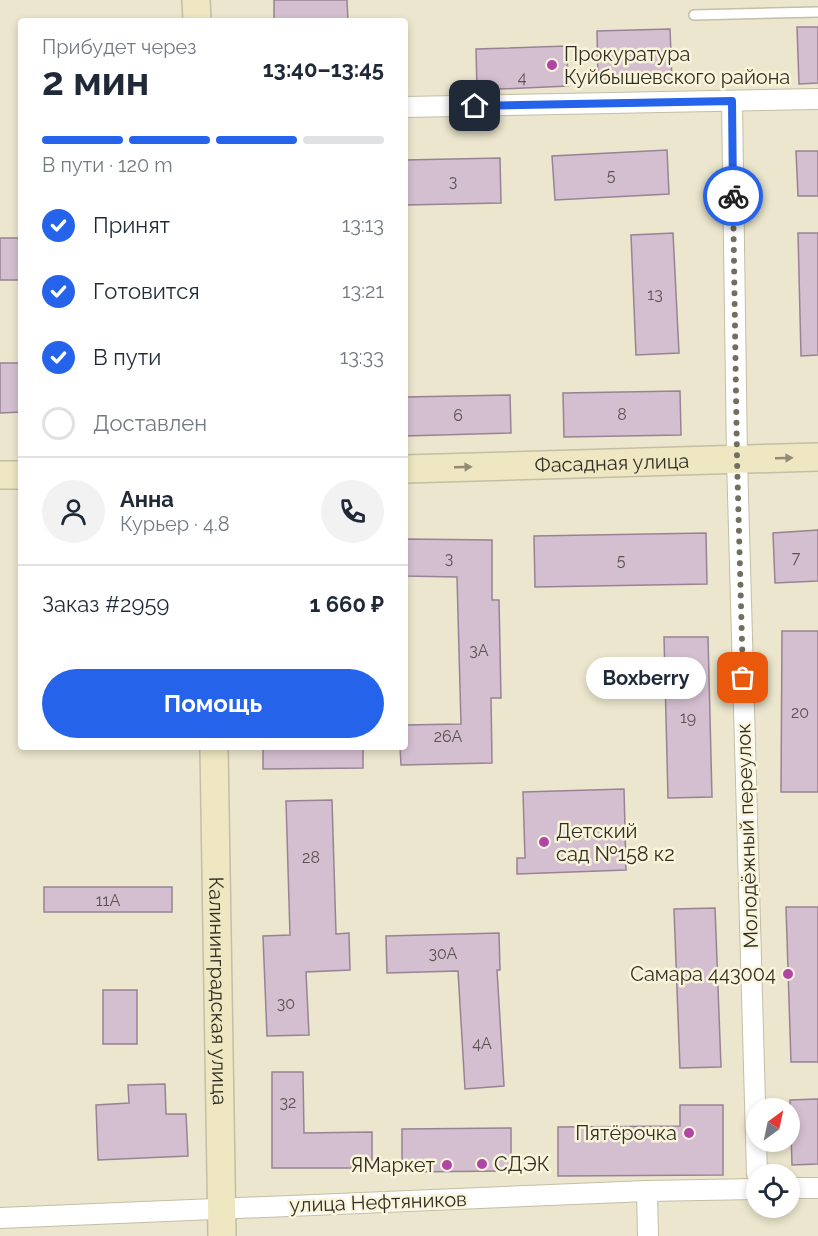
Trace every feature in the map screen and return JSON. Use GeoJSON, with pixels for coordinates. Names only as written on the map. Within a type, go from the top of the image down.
{"type":"FeatureCollection","features":[{"type":"Feature","properties":{"kind":"street"},"geometry":{"type":"LineString","coordinates":[[196,0],[197,18]]}},
{"type":"Feature","properties":{"kind":"street"},"geometry":{"type":"LineString","coordinates":[[408,107],[818,99]]}},
{"type":"Feature","properties":{"kind":"street","name":"Молодёжный переулок"},"geometry":{"type":"LineString","coordinates":[[732,101],[737,459],[757,1164]]}},
{"type":"Feature","properties":{"kind":"street","name":"Фасадная улица"},"geometry":{"type":"LineString","coordinates":[[408,469],[818,457]]}},
{"type":"Feature","properties":{"kind":"street"},"geometry":{"type":"LineString","coordinates":[[0,475],[18,475]]}},
{"type":"Feature","properties":{"kind":"street","name":"Калининградская улица"},"geometry":{"type":"LineString","coordinates":[[214,750],[222,1236]]}},
{"type":"Feature","properties":{"kind":"street"},"geometry":{"type":"LineString","coordinates":[[800,1188],[818,1188]]}},
{"type":"Feature","properties":{"kind":"street","name":"улица Нефтяников"},"geometry":{"type":"LineString","coordinates":[[0,1218],[647,1191],[746,1189]]}},
{"type":"Feature","properties":{"kind":"street"},"geometry":{"type":"LineString","coordinates":[[647,1191],[648,1236]]}},
{"type":"Feature","properties":{"kind":"lane"},"geometry":{"type":"LineString","coordinates":[[694,15],[818,12]]}},
{"type":"Feature","properties":{"kind":"building"},"geometry":{"type":"Polygon","coordinates":[[[274,0],[347,0],[348,18],[274,18],[274,0]]]}},
{"type":"Feature","properties":{"kind":"building"},"geometry":{"type":"Polygon","coordinates":[[[797,27],[818,27],[818,83],[799,84],[797,27]]]}},
{"type":"Feature","properties":{"kind":"building"},"geometry":{"type":"Polygon","coordinates":[[[670,29],[672,82],[598,84],[597,31],[670,29]]]}},
{"type":"Feature","properties":{"kind":"building"},"geometry":{"type":"Polygon","coordinates":[[[567,46],[568,86],[477,90],[476,49],[567,46]]]}},
{"type":"Feature","properties":{"kind":"building"},"geometry":{"type":"Polygon","coordinates":[[[667,150],[669,194],[555,200],[552,156],[667,150]]]}},
{"type":"Feature","properties":{"kind":"building"},"geometry":{"type":"Polygon","coordinates":[[[796,151],[818,151],[818,196],[798,196],[796,151]]]}},
{"type":"Feature","properties":{"kind":"building"},"geometry":{"type":"Polygon","coordinates":[[[500,158],[501,203],[408,205],[408,160],[500,158]]]}},
{"type":"Feature","properties":{"kind":"building"},"geometry":{"type":"Polygon","coordinates":[[[673,233],[679,353],[636,355],[631,235],[673,233]]]}},
{"type":"Feature","properties":{"kind":"building"},"geometry":{"type":"Polygon","coordinates":[[[798,233],[818,233],[818,355],[801,356],[798,233]]]}},
{"type":"Feature","properties":{"kind":"building"},"geometry":{"type":"Polygon","coordinates":[[[0,238],[18,238],[18,280],[0,280],[0,238]]]}},
{"type":"Feature","properties":{"kind":"building"},"geometry":{"type":"Polygon","coordinates":[[[0,363],[18,363],[18,412],[0,413],[0,363]]]}},
{"type":"Feature","properties":{"kind":"building"},"geometry":{"type":"Polygon","coordinates":[[[680,391],[681,435],[564,437],[563,393],[680,391]]]}},
{"type":"Feature","properties":{"kind":"building"},"geometry":{"type":"Polygon","coordinates":[[[510,395],[511,433],[408,436],[408,397],[510,395]]]}},
{"type":"Feature","properties":{"kind":"building"},"geometry":{"type":"Polygon","coordinates":[[[818,530],[818,581],[775,583],[773,533],[818,530]]]}},
{"type":"Feature","properties":{"kind":"building"},"geometry":{"type":"Polygon","coordinates":[[[706,533],[707,584],[535,587],[534,536],[706,533]]]}},
{"type":"Feature","properties":{"kind":"building"},"geometry":{"type":"Polygon","coordinates":[[[408,539],[492,540],[492,600],[499,600],[501,698],[491,698],[492,763],[401,765],[400,750],[408,750],[408,725],[461,724],[457,577],[408,576],[408,539]]]}},
{"type":"Feature","properties":{"kind":"building"},"geometry":{"type":"Polygon","coordinates":[[[782,631],[818,631],[818,792],[781,792],[782,631]]]}},
{"type":"Feature","properties":{"kind":"building"},"geometry":{"type":"Polygon","coordinates":[[[664,637],[708,637],[712,797],[668,798],[664,637]]]}},
{"type":"Feature","properties":{"kind":"building"},"geometry":{"type":"Polygon","coordinates":[[[263,750],[363,750],[363,768],[263,769],[263,750]]]}},
{"type":"Feature","properties":{"kind":"building"},"geometry":{"type":"Polygon","coordinates":[[[624,789],[626,870],[517,874],[517,858],[525,858],[523,792],[624,789]]]}},
{"type":"Feature","properties":{"kind":"building"},"geometry":{"type":"Polygon","coordinates":[[[332,800],[336,934],[349,933],[350,970],[306,972],[309,1035],[267,1036],[263,936],[290,935],[286,801],[332,800]]]}},
{"type":"Feature","properties":{"kind":"building"},"geometry":{"type":"Polygon","coordinates":[[[44,887],[172,887],[172,912],[44,912],[44,887]]]}},
{"type":"Feature","properties":{"kind":"building"},"geometry":{"type":"Polygon","coordinates":[[[786,907],[818,907],[818,1062],[791,1062],[786,907]]]}},
{"type":"Feature","properties":{"kind":"building"},"geometry":{"type":"Polygon","coordinates":[[[715,908],[721,1067],[680,1068],[674,909],[715,908]]]}},
{"type":"Feature","properties":{"kind":"building"},"geometry":{"type":"Polygon","coordinates":[[[499,933],[500,970],[497,970],[504,1086],[465,1089],[458,971],[387,973],[386,936],[499,933]]]}},
{"type":"Feature","properties":{"kind":"building"},"geometry":{"type":"Polygon","coordinates":[[[103,990],[137,990],[137,1044],[103,1044],[103,990]]]}},
{"type":"Feature","properties":{"kind":"building"},"geometry":{"type":"Polygon","coordinates":[[[272,1072],[303,1072],[304,1133],[372,1132],[372,1168],[272,1168],[272,1072]]]}},
{"type":"Feature","properties":{"kind":"building"},"geometry":{"type":"Polygon","coordinates":[[[165,1084],[166,1114],[186,1114],[188,1156],[98,1160],[96,1105],[129,1103],[128,1085],[165,1084]]]}},
{"type":"Feature","properties":{"kind":"building"},"geometry":{"type":"Polygon","coordinates":[[[818,1099],[818,1164],[792,1164],[792,1152],[800,1152],[800,1100],[818,1099]]]}},
{"type":"Feature","properties":{"kind":"building"},"geometry":{"type":"Polygon","coordinates":[[[680,1105],[723,1105],[723,1175],[558,1176],[558,1127],[680,1126],[680,1105]]]}},
{"type":"Feature","properties":{"kind":"building"},"geometry":{"type":"Polygon","coordinates":[[[511,1128],[511,1171],[402,1172],[402,1129],[511,1128]]]}},
{"type":"Feature","properties":{"kind":"way so far"},"geometry":{"type":"LineString","coordinates":[[733,196],[743,678]]}},
{"type":"Feature","properties":{"kind":"place","name":"Прокуратура Куйбышевского района"},"geometry":{"type":"Point","coordinates":[552,65]}},
{"type":"Feature","properties":{"kind":"place","name":"Boxberry"},"geometry":{"type":"Point","coordinates":[743,678]}},
{"type":"Feature","properties":{"kind":"place","name":"Детский сад №158 к2"},"geometry":{"type":"Point","coordinates":[544,842]}},
{"type":"Feature","properties":{"kind":"place","name":"Самара 443004"},"geometry":{"type":"Point","coordinates":[788,974]}},
{"type":"Feature","properties":{"kind":"place","name":"Пятёрочка"},"geometry":{"type":"Point","coordinates":[689,1133]}},
{"type":"Feature","properties":{"kind":"place","name":"СДЭК"},"geometry":{"type":"Point","coordinates":[482,1164]}},
{"type":"Feature","properties":{"kind":"place","name":"ЯМаркет"},"geometry":{"type":"Point","coordinates":[447,1165]}},
{"type":"Feature","properties":{"kind":"route"},"geometry":{"type":"LineString","coordinates":[[475,106],[732,101],[733,196]]}}]}
